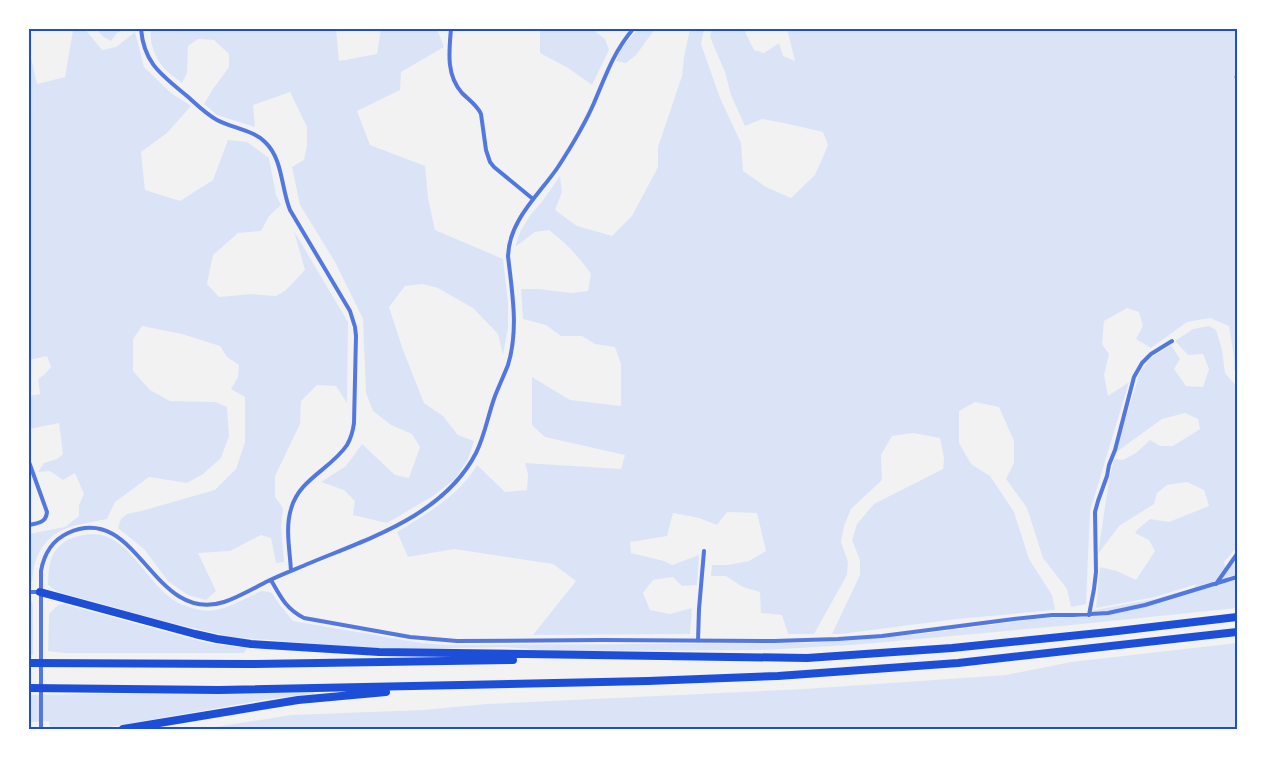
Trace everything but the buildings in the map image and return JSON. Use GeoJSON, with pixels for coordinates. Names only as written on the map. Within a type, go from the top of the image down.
{"type":"FeatureCollection","features":[{"type":"Feature","properties":{"kind":"highway"},"geometry":{"type":"LineString","coordinates":[[40,592],[217,639],[251,644],[379,652],[807,658],[952,648],[1237,618]]}},
{"type":"Feature","properties":{"kind":"highway"},"geometry":{"type":"LineString","coordinates":[[123,729],[270,704],[373,692],[778,676],[958,663],[1237,632]]}},
{"type":"Feature","properties":{"kind":"highway"},"geometry":{"type":"LineString","coordinates":[[29,663],[249,664],[675,657]]}},
{"type":"Feature","properties":{"kind":"highway"},"geometry":{"type":"LineString","coordinates":[[29,688],[219,690],[648,681]]}},
{"type":"Feature","properties":{"kind":"street"},"geometry":{"type":"LineString","coordinates":[[141,29],[142,40],[148,56],[153,66],[161,74],[208,114],[217,120],[258,136],[271,149],[278,164],[290,210],[354,320],[356,336],[353,431],[341,453],[302,487],[290,509],[291,571]]}},
{"type":"Feature","properties":{"kind":"street"},"geometry":{"type":"LineString","coordinates":[[451,29],[449,59],[453,78],[462,93],[479,109],[487,156],[494,167],[533,199]]}},
{"type":"Feature","properties":{"kind":"street"},"geometry":{"type":"LineString","coordinates":[[41,729],[41,571],[46,553],[65,534],[74,530],[88,528],[105,530],[120,538],[169,590],[178,596],[196,604],[223,602],[371,538],[408,519],[441,497],[459,480],[469,466],[481,441],[509,360],[513,338],[514,310],[508,247],[513,230],[533,199],[556,169],[585,122],[615,54],[622,42],[634,29]]}},
{"type":"Feature","properties":{"kind":"street"},"geometry":{"type":"LineString","coordinates":[[1089,615],[1096,572],[1095,512],[1115,450],[1134,377],[1150,354],[1172,341]]}},
{"type":"Feature","properties":{"kind":"street"},"geometry":{"type":"LineString","coordinates":[[29,462],[47,516],[43,521],[29,525]]}},
{"type":"Feature","properties":{"kind":"street"},"geometry":{"type":"LineString","coordinates":[[698,641],[704,551]]}},
{"type":"Feature","properties":{"kind":"street"},"geometry":{"type":"LineString","coordinates":[[1216,584],[1237,554]]}},
{"type":"Feature","properties":{"kind":"street"},"geometry":{"type":"LineString","coordinates":[[271,580],[285,604],[296,614],[304,618],[410,637],[457,641],[774,641],[882,636],[1052,615],[1108,613],[1237,577]]}},
{"type":"Feature","properties":{"kind":"street"},"geometry":{"type":"LineString","coordinates":[[29,592],[40,592]]}},
{"type":"Feature","properties":{"kind":"path"},"geometry":{"type":"LineString","coordinates":[[1237,73],[1235,76],[1237,82]]}},
{"type":"Feature","properties":{"kind":"shaded area"},"geometry":{"type":"Polygon","coordinates":[[[85,29],[102,50],[116,47],[135,32],[144,67],[171,93],[191,106],[167,133],[141,152],[145,190],[180,201],[213,180],[228,140],[247,142],[269,158],[276,195],[281,205],[269,216],[261,231],[238,233],[213,255],[207,284],[219,297],[251,294],[276,296],[286,290],[305,270],[294,231],[348,322],[347,403],[336,386],[317,385],[301,401],[300,424],[275,476],[275,497],[283,508],[281,526],[284,562],[276,563],[271,538],[261,535],[230,551],[198,553],[216,591],[206,600],[188,595],[168,581],[144,549],[118,528],[121,519],[127,514],[215,490],[236,469],[245,442],[245,397],[231,389],[238,377],[239,365],[227,357],[220,346],[182,334],[142,326],[133,339],[133,371],[150,390],[170,401],[216,402],[227,407],[229,436],[221,458],[203,474],[187,483],[149,477],[115,502],[107,519],[73,526],[54,535],[40,551],[34,565],[32,582],[29,584],[29,534],[65,527],[79,516],[79,505],[84,494],[75,473],[63,480],[50,471],[38,472],[44,463],[57,459],[63,454],[59,423],[29,429],[29,396],[40,394],[38,379],[51,367],[47,356],[29,360],[29,49],[37,84],[65,77],[73,30],[85,29]]]}},
{"type":"Feature","properties":{"kind":"shaded area"},"geometry":{"type":"Polygon","coordinates":[[[97,29],[125,29],[117,33],[111,41],[102,36],[97,29]]]}},
{"type":"Feature","properties":{"kind":"shaded area"},"geometry":{"type":"Polygon","coordinates":[[[151,29],[336,29],[339,61],[377,54],[381,29],[437,29],[444,47],[401,72],[400,90],[357,111],[370,145],[425,166],[428,198],[435,230],[503,259],[508,303],[508,327],[503,355],[498,334],[473,308],[438,288],[423,284],[405,286],[389,307],[403,350],[424,403],[443,416],[458,435],[474,441],[468,459],[455,479],[433,496],[387,523],[353,515],[355,501],[344,490],[321,482],[346,466],[362,444],[395,475],[409,478],[420,447],[412,434],[391,425],[373,411],[366,393],[363,319],[335,262],[300,205],[292,167],[304,160],[307,145],[307,127],[290,92],[253,105],[255,127],[217,115],[204,104],[229,67],[229,54],[214,40],[198,39],[188,46],[187,73],[182,83],[165,69],[157,59],[152,44],[151,29]]]}},
{"type":"Feature","properties":{"kind":"shaded area"},"geometry":{"type":"Polygon","coordinates":[[[540,29],[592,29],[605,39],[609,50],[592,85],[568,68],[540,53],[540,29]]]}},
{"type":"Feature","properties":{"kind":"shaded area"},"geometry":{"type":"Polygon","coordinates":[[[638,29],[655,29],[636,55],[626,63],[616,61],[622,47],[638,29]]]}},
{"type":"Feature","properties":{"kind":"shaded area"},"geometry":{"type":"Polygon","coordinates":[[[690,29],[704,29],[701,44],[720,98],[741,143],[743,171],[766,187],[791,198],[815,175],[828,145],[823,132],[762,119],[745,126],[731,95],[725,72],[710,37],[712,29],[749,29],[745,32],[754,50],[764,53],[779,43],[783,56],[795,61],[787,29],[1237,29],[1237,372],[1234,370],[1229,326],[1210,318],[1187,322],[1151,348],[1136,339],[1143,326],[1139,312],[1127,308],[1104,321],[1102,344],[1109,354],[1104,375],[1108,396],[1129,382],[1090,511],[1086,604],[1071,607],[1067,589],[1043,558],[1027,508],[1006,479],[1014,463],[1014,441],[999,407],[975,402],[959,411],[959,443],[971,464],[990,476],[1014,512],[1029,559],[1052,595],[1055,610],[957,619],[832,634],[860,575],[860,560],[852,540],[857,524],[874,504],[943,469],[944,458],[940,438],[913,433],[892,436],[881,455],[882,480],[851,509],[844,526],[841,542],[848,562],[847,575],[814,634],[788,634],[782,615],[761,613],[760,592],[743,587],[726,576],[711,576],[712,565],[728,565],[749,561],[766,551],[757,513],[727,512],[717,525],[699,518],[673,513],[667,536],[630,542],[631,553],[664,561],[672,565],[699,555],[697,585],[682,586],[673,577],[653,580],[643,593],[650,610],[670,614],[692,608],[690,634],[533,635],[576,581],[553,564],[454,549],[408,557],[397,532],[451,495],[470,476],[477,465],[505,492],[527,490],[528,474],[525,463],[621,469],[625,455],[545,437],[532,425],[532,377],[570,400],[621,406],[621,364],[615,347],[595,344],[582,336],[561,336],[546,325],[523,319],[521,289],[572,293],[588,291],[591,274],[572,250],[549,230],[535,232],[515,247],[520,232],[531,214],[560,176],[562,192],[555,210],[577,226],[612,236],[632,216],[658,167],[658,147],[682,76],[690,29]]]}},
{"type":"Feature","properties":{"kind":"shaded area"},"geometry":{"type":"Polygon","coordinates":[[[1209,326],[1216,330],[1222,350],[1225,373],[1237,387],[1237,497],[1235,507],[1237,510],[1237,547],[1224,562],[1226,570],[1237,557],[1237,574],[1228,577],[1229,582],[1237,580],[1237,608],[852,645],[761,650],[553,651],[504,647],[416,649],[358,647],[232,637],[171,623],[58,592],[48,585],[51,559],[57,548],[69,539],[84,535],[100,535],[114,540],[127,550],[161,590],[174,600],[189,607],[212,611],[265,591],[272,593],[293,621],[421,643],[446,645],[810,643],[922,634],[1043,618],[1089,617],[1090,611],[1155,599],[1193,588],[1197,584],[1155,597],[1096,608],[1100,567],[1117,571],[1136,580],[1155,551],[1149,540],[1135,533],[1139,528],[1150,519],[1169,522],[1209,506],[1204,490],[1187,482],[1167,485],[1157,493],[1154,504],[1119,526],[1098,554],[1114,459],[1123,460],[1136,453],[1150,440],[1160,446],[1173,446],[1200,429],[1198,419],[1185,413],[1162,419],[1115,453],[1140,372],[1151,358],[1171,345],[1180,359],[1174,369],[1186,386],[1203,387],[1209,369],[1203,354],[1188,355],[1175,341],[1193,329],[1209,326]]]}},
{"type":"Feature","properties":{"kind":"shaded area"},"geometry":{"type":"Polygon","coordinates":[[[29,598],[33,607],[33,655],[29,655],[29,598]]]}},
{"type":"Feature","properties":{"kind":"shaded area"},"geometry":{"type":"Polygon","coordinates":[[[63,604],[207,643],[247,648],[244,653],[63,653],[48,651],[49,614],[58,605],[63,604]]]}},
{"type":"Feature","properties":{"kind":"shaded area"},"geometry":{"type":"Polygon","coordinates":[[[1237,643],[1237,729],[203,729],[291,715],[423,710],[487,704],[804,689],[1006,675],[1071,662],[1237,643]]]}},
{"type":"Feature","properties":{"kind":"shaded area"},"geometry":{"type":"Polygon","coordinates":[[[314,691],[314,694],[269,699],[98,729],[50,729],[49,721],[30,722],[29,729],[29,695],[314,691]]]}}]}
